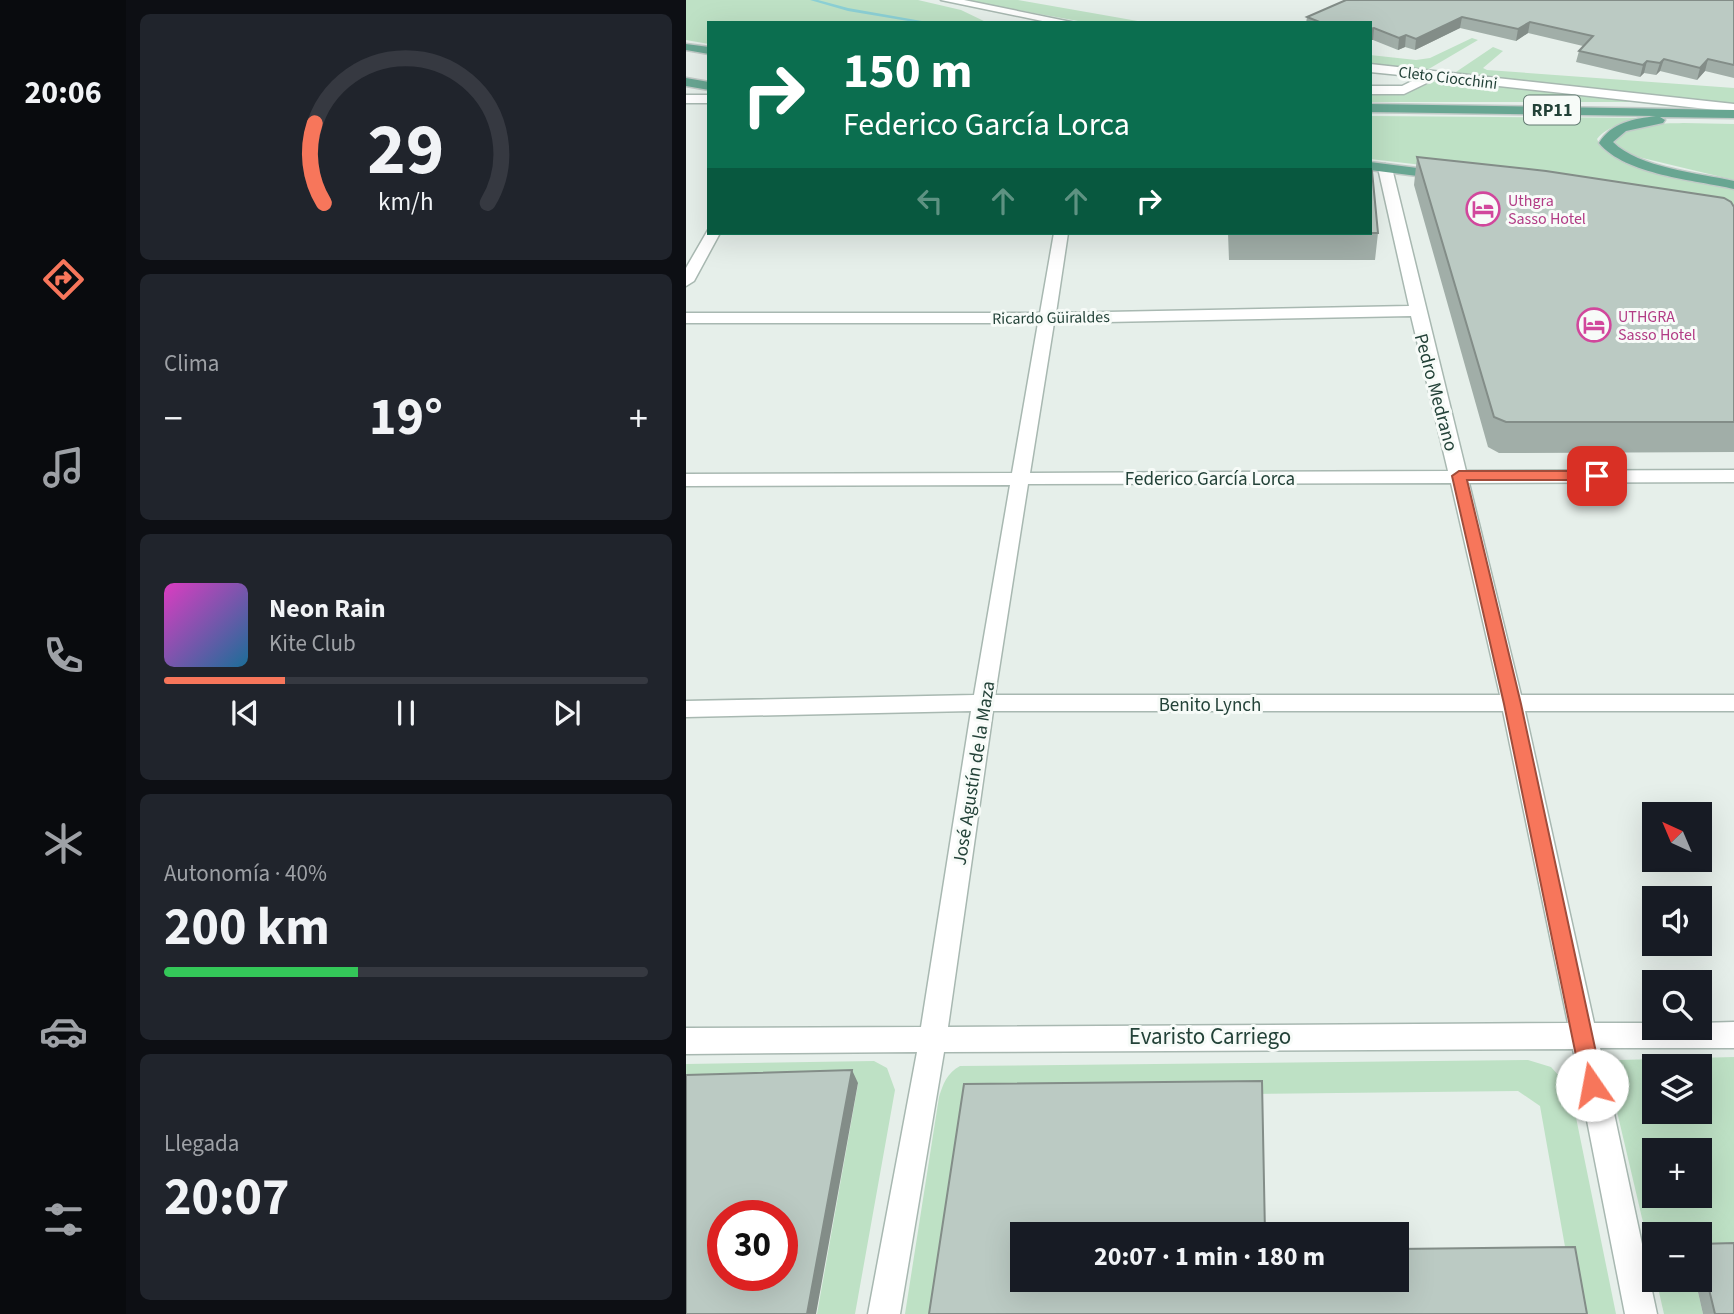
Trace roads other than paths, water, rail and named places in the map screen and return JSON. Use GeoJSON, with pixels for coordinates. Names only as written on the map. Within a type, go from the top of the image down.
{"type":"FeatureCollection","features":[{"type":"Feature","properties":{"kind":"main road"},"geometry":{"type":"LineString","coordinates":[[686,47],[707,51]]}},
{"type":"Feature","properties":{"kind":"main road"},"geometry":{"type":"LineString","coordinates":[[686,82],[707,86]]}},
{"type":"Feature","properties":{"kind":"main road","name":"RP11"},"geometry":{"type":"LineString","coordinates":[[1372,108],[1734,114]]}},
{"type":"Feature","properties":{"kind":"main road"},"geometry":{"type":"LineString","coordinates":[[1734,114],[1639,123],[1612,134],[1606,143],[1615,153],[1637,161],[1734,185]]}},
{"type":"Feature","properties":{"kind":"main road"},"geometry":{"type":"LineString","coordinates":[[1378,167],[1451,177]]}},
{"type":"Feature","properties":{"kind":"street"},"geometry":{"type":"LineString","coordinates":[[946,0],[1060,21]]}},
{"type":"Feature","properties":{"kind":"street"},"geometry":{"type":"LineString","coordinates":[[967,4],[1001,21]]}},
{"type":"Feature","properties":{"kind":"street","name":"Cleto Ciocchini"},"geometry":{"type":"LineString","coordinates":[[1372,68],[1734,108]]}},
{"type":"Feature","properties":{"kind":"street"},"geometry":{"type":"LineString","coordinates":[[1372,90],[1404,90],[1433,75]]}},
{"type":"Feature","properties":{"kind":"street"},"geometry":{"type":"LineString","coordinates":[[686,100],[707,99]]}},
{"type":"Feature","properties":{"kind":"street","name":"Pedro Medrano"},"geometry":{"type":"LineString","coordinates":[[1378,167],[1459,476],[1512,704],[1641,1314]]}},
{"type":"Feature","properties":{"kind":"street"},"geometry":{"type":"LineString","coordinates":[[686,281],[712,235]]}},
{"type":"Feature","properties":{"kind":"street","name":"José Agustín de la Maza"},"geometry":{"type":"LineString","coordinates":[[884,1314],[933,1038],[983,704],[1061,235]]}},
{"type":"Feature","properties":{"kind":"street","name":"Ricardo Güiraldes"},"geometry":{"type":"LineString","coordinates":[[686,318],[1046,318],[1416,311]]}},
{"type":"Feature","properties":{"kind":"street","name":"Federico García Lorca"},"geometry":{"type":"LineString","coordinates":[[686,480],[1734,476]]}},
{"type":"Feature","properties":{"kind":"street","name":"Benito Lynch"},"geometry":{"type":"LineString","coordinates":[[686,709],[983,704],[1734,703]]}},
{"type":"Feature","properties":{"kind":"street","name":"Evaristo Carriego"},"geometry":{"type":"LineString","coordinates":[[686,1041],[1734,1035]]}},
{"type":"Feature","properties":{"kind":"waterway"},"geometry":{"type":"LineString","coordinates":[[812,0],[919,21]]}},
{"type":"Feature","properties":{"kind":"place","name":"Uthgra Sasso Hotel"},"geometry":{"type":"Point","coordinates":[1483,209]}},
{"type":"Feature","properties":{"kind":"place","name":"UTHGRA Sasso Hotel"},"geometry":{"type":"Point","coordinates":[1594,325]}}]}
